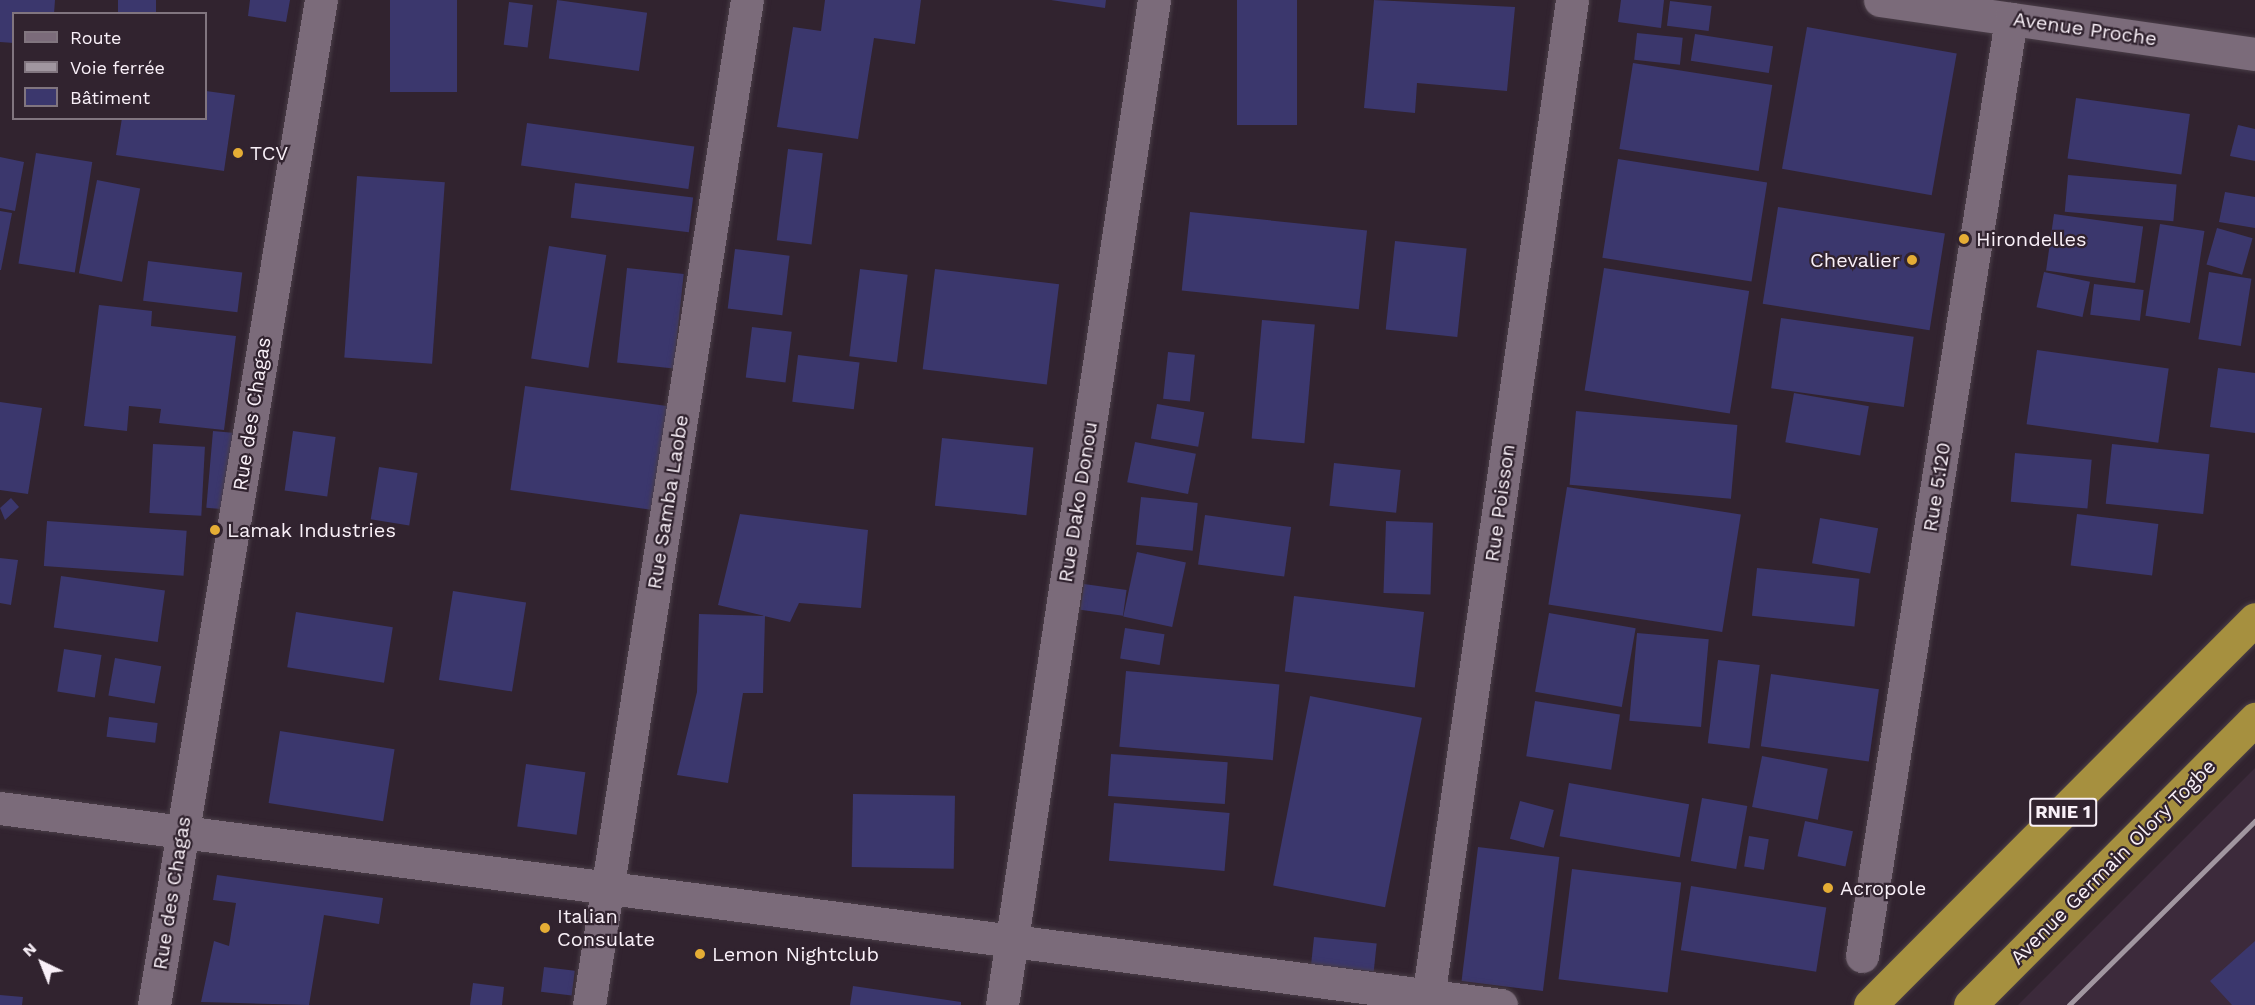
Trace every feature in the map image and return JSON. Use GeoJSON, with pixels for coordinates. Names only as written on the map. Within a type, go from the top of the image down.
{"type":"FeatureCollection","features":[{"type":"Feature","properties":{"kind":"highway","name":"RNIE 1"},"geometry":{"type":"LineString","coordinates":[[1870,1005],[2255,619]]}},
{"type":"Feature","properties":{"kind":"highway","name":"Avenue Germain Olory Togbe"},"geometry":{"type":"LineString","coordinates":[[1971,1005],[2255,719]]}},
{"type":"Feature","properties":{"kind":"street","name":"Rue des Chagas"},"geometry":{"type":"LineString","coordinates":[[154,1005],[321,0]]}},
{"type":"Feature","properties":{"kind":"street","name":"Rue Samba Laobe"},"geometry":{"type":"LineString","coordinates":[[589,1005],[747,0]]}},
{"type":"Feature","properties":{"kind":"street","name":"Rue Dako Donou"},"geometry":{"type":"LineString","coordinates":[[1002,1005],[1154,0]]}},
{"type":"Feature","properties":{"kind":"street","name":"Rue Poisson"},"geometry":{"type":"LineString","coordinates":[[1428,1000],[1572,0]]}},
{"type":"Feature","properties":{"kind":"street","name":"Avenue Proche"},"geometry":{"type":"LineString","coordinates":[[1880,0],[2255,54]]}},
{"type":"Feature","properties":{"kind":"street","name":"Rue 5.120"},"geometry":{"type":"LineString","coordinates":[[1862,956],[2011,19]]}},
{"type":"Feature","properties":{"kind":"street"},"geometry":{"type":"LineString","coordinates":[[0,808],[1012,941],[1428,1000],[1501,1005]]}},
{"type":"Feature","properties":{"kind":"shaded area"},"geometry":{"type":"Polygon","coordinates":[[[2255,768],[2255,1005],[2018,1005],[2255,768]]]}},
{"type":"Feature","properties":{"kind":"building"},"geometry":{"type":"Polygon","coordinates":[[[0,0],[55,0],[54,12],[12,12],[12,43],[0,42],[0,0]]]}},
{"type":"Feature","properties":{"kind":"building"},"geometry":{"type":"Polygon","coordinates":[[[118,0],[156,0],[156,12],[118,12],[118,0]]]}},
{"type":"Feature","properties":{"kind":"building"},"geometry":{"type":"Polygon","coordinates":[[[250,0],[290,0],[286,22],[248,16],[250,0]]]}},
{"type":"Feature","properties":{"kind":"building"},"geometry":{"type":"Polygon","coordinates":[[[390,0],[457,0],[457,92],[390,92],[390,0]]]}},
{"type":"Feature","properties":{"kind":"building"},"geometry":{"type":"Polygon","coordinates":[[[557,0],[647,13],[639,71],[549,58],[557,0]]]}},
{"type":"Feature","properties":{"kind":"building"},"geometry":{"type":"Polygon","coordinates":[[[825,0],[921,0],[915,44],[874,38],[858,139],[777,127],[793,27],[821,31],[825,0]]]}},
{"type":"Feature","properties":{"kind":"building"},"geometry":{"type":"Polygon","coordinates":[[[1051,0],[1106,0],[1105,8],[1051,0]]]}},
{"type":"Feature","properties":{"kind":"building"},"geometry":{"type":"Polygon","coordinates":[[[1237,0],[1297,0],[1297,125],[1237,125],[1237,0]]]}},
{"type":"Feature","properties":{"kind":"building"},"geometry":{"type":"Polygon","coordinates":[[[1374,0],[1515,7],[1507,91],[1417,83],[1415,113],[1364,108],[1374,0]]]}},
{"type":"Feature","properties":{"kind":"building"},"geometry":{"type":"Polygon","coordinates":[[[1621,0],[1664,0],[1661,28],[1618,22],[1621,0]]]}},
{"type":"Feature","properties":{"kind":"building"},"geometry":{"type":"Polygon","coordinates":[[[1670,1],[1712,6],[1709,31],[1667,26],[1670,1]]]}},
{"type":"Feature","properties":{"kind":"building"},"geometry":{"type":"Polygon","coordinates":[[[509,2],[533,5],[528,48],[504,45],[509,2]]]}},
{"type":"Feature","properties":{"kind":"building"},"geometry":{"type":"Polygon","coordinates":[[[1807,27],[1957,53],[1932,195],[1782,169],[1807,27]]]}},
{"type":"Feature","properties":{"kind":"building"},"geometry":{"type":"Polygon","coordinates":[[[1637,33],[1683,38],[1680,65],[1634,60],[1637,33]]]}},
{"type":"Feature","properties":{"kind":"building"},"geometry":{"type":"Polygon","coordinates":[[[1695,34],[1773,46],[1769,73],[1691,61],[1695,34]]]}},
{"type":"Feature","properties":{"kind":"building"},"geometry":{"type":"Polygon","coordinates":[[[1633,63],[1772,85],[1759,171],[1619,149],[1633,63]]]}},
{"type":"Feature","properties":{"kind":"building"},"geometry":{"type":"Polygon","coordinates":[[[207,91],[235,95],[224,171],[116,155],[122,120],[207,120],[207,91]]]}},
{"type":"Feature","properties":{"kind":"building"},"geometry":{"type":"Polygon","coordinates":[[[2076,98],[2190,114],[2181,174],[2068,158],[2076,98]]]}},
{"type":"Feature","properties":{"kind":"building"},"geometry":{"type":"Polygon","coordinates":[[[527,123],[694,147],[688,189],[521,166],[527,123]]]}},
{"type":"Feature","properties":{"kind":"building"},"geometry":{"type":"Polygon","coordinates":[[[2238,125],[2255,129],[2255,161],[2230,156],[2238,125]]]}},
{"type":"Feature","properties":{"kind":"building"},"geometry":{"type":"Polygon","coordinates":[[[788,149],[823,153],[812,245],[777,240],[788,149]]]}},
{"type":"Feature","properties":{"kind":"building"},"geometry":{"type":"Polygon","coordinates":[[[36,153],[92,162],[75,273],[18,264],[36,153]]]}},
{"type":"Feature","properties":{"kind":"building"},"geometry":{"type":"Polygon","coordinates":[[[0,157],[24,162],[15,211],[0,208],[0,157]]]}},
{"type":"Feature","properties":{"kind":"building"},"geometry":{"type":"Polygon","coordinates":[[[1618,159],[1767,183],[1751,281],[1602,258],[1618,159]]]}},
{"type":"Feature","properties":{"kind":"building"},"geometry":{"type":"Polygon","coordinates":[[[2068,175],[2177,184],[2173,221],[2065,212],[2068,175]]]}},
{"type":"Feature","properties":{"kind":"building"},"geometry":{"type":"Polygon","coordinates":[[[357,176],[445,182],[432,364],[344,358],[357,176]]]}},
{"type":"Feature","properties":{"kind":"building"},"geometry":{"type":"Polygon","coordinates":[[[97,180],[140,188],[122,282],[79,273],[97,180]]]}},
{"type":"Feature","properties":{"kind":"building"},"geometry":{"type":"Polygon","coordinates":[[[575,183],[693,198],[689,232],[571,218],[575,183]]]}},
{"type":"Feature","properties":{"kind":"building"},"geometry":{"type":"Polygon","coordinates":[[[2225,192],[2255,197],[2255,228],[2219,222],[2225,192]]]}},
{"type":"Feature","properties":{"kind":"building"},"geometry":{"type":"Polygon","coordinates":[[[1778,207],[1945,233],[1930,330],[1763,304],[1778,207]]]}},
{"type":"Feature","properties":{"kind":"building"},"geometry":{"type":"Polygon","coordinates":[[[0,211],[12,213],[1,270],[0,270],[0,211]]]}},
{"type":"Feature","properties":{"kind":"building"},"geometry":{"type":"Polygon","coordinates":[[[1190,212],[1367,231],[1359,309],[1182,291],[1190,212]]]}},
{"type":"Feature","properties":{"kind":"building"},"geometry":{"type":"Polygon","coordinates":[[[2054,214],[2143,227],[2135,283],[2046,270],[2054,214]]]}},
{"type":"Feature","properties":{"kind":"building"},"geometry":{"type":"Polygon","coordinates":[[[2160,224],[2204,231],[2190,323],[2145,316],[2160,224]]]}},
{"type":"Feature","properties":{"kind":"building"},"geometry":{"type":"Polygon","coordinates":[[[2217,228],[2253,238],[2242,275],[2207,265],[2217,228]]]}},
{"type":"Feature","properties":{"kind":"building"},"geometry":{"type":"Polygon","coordinates":[[[1395,241],[1467,249],[1457,337],[1386,330],[1395,241]]]}},
{"type":"Feature","properties":{"kind":"building"},"geometry":{"type":"Polygon","coordinates":[[[549,246],[606,255],[588,368],[531,359],[549,246]]]}},
{"type":"Feature","properties":{"kind":"building"},"geometry":{"type":"Polygon","coordinates":[[[735,249],[790,256],[782,315],[728,309],[735,249]]]}},
{"type":"Feature","properties":{"kind":"building"},"geometry":{"type":"Polygon","coordinates":[[[148,261],[242,273],[237,312],[143,301],[148,261]]]}},
{"type":"Feature","properties":{"kind":"building"},"geometry":{"type":"Polygon","coordinates":[[[627,268],[684,274],[674,368],[617,362],[627,268]]]}},
{"type":"Feature","properties":{"kind":"building"},"geometry":{"type":"Polygon","coordinates":[[[1604,268],[1749,291],[1730,413],[1585,390],[1604,268]]]}},
{"type":"Feature","properties":{"kind":"building"},"geometry":{"type":"Polygon","coordinates":[[[860,269],[908,275],[897,362],[849,356],[860,269]]]}},
{"type":"Feature","properties":{"kind":"building"},"geometry":{"type":"Polygon","coordinates":[[[935,269],[1059,284],[1047,384],[923,369],[935,269]]]}},
{"type":"Feature","properties":{"kind":"building"},"geometry":{"type":"Polygon","coordinates":[[[2044,272],[2090,282],[2082,317],[2037,307],[2044,272]]]}},
{"type":"Feature","properties":{"kind":"building"},"geometry":{"type":"Polygon","coordinates":[[[2209,272],[2251,279],[2241,346],[2198,339],[2209,272]]]}},
{"type":"Feature","properties":{"kind":"building"},"geometry":{"type":"Polygon","coordinates":[[[2094,284],[2144,290],[2140,321],[2090,315],[2094,284]]]}},
{"type":"Feature","properties":{"kind":"building"},"geometry":{"type":"Polygon","coordinates":[[[99,305],[152,311],[151,326],[236,336],[224,430],[159,423],[161,409],[129,406],[127,431],[84,426],[99,305]]]}},
{"type":"Feature","properties":{"kind":"building"},"geometry":{"type":"Polygon","coordinates":[[[1781,318],[1914,337],[1904,407],[1771,388],[1781,318]]]}},
{"type":"Feature","properties":{"kind":"building"},"geometry":{"type":"Polygon","coordinates":[[[1262,320],[1315,325],[1304,443],[1252,439],[1262,320]]]}},
{"type":"Feature","properties":{"kind":"building"},"geometry":{"type":"Polygon","coordinates":[[[752,327],[792,332],[785,382],[746,378],[752,327]]]}},
{"type":"Feature","properties":{"kind":"building"},"geometry":{"type":"Polygon","coordinates":[[[2037,350],[2169,369],[2158,443],[2027,424],[2037,350]]]}},
{"type":"Feature","properties":{"kind":"building"},"geometry":{"type":"Polygon","coordinates":[[[1168,352],[1195,355],[1190,402],[1163,399],[1168,352]]]}},
{"type":"Feature","properties":{"kind":"building"},"geometry":{"type":"Polygon","coordinates":[[[798,355],[860,363],[854,409],[792,402],[798,355]]]}},
{"type":"Feature","properties":{"kind":"building"},"geometry":{"type":"Polygon","coordinates":[[[2218,368],[2255,373],[2255,433],[2210,427],[2218,368]]]}},
{"type":"Feature","properties":{"kind":"building"},"geometry":{"type":"Polygon","coordinates":[[[525,386],[676,407],[661,511],[510,490],[525,386]]]}},
{"type":"Feature","properties":{"kind":"building"},"geometry":{"type":"Polygon","coordinates":[[[1794,393],[1869,406],[1860,455],[1785,442],[1794,393]]]}},
{"type":"Feature","properties":{"kind":"building"},"geometry":{"type":"Polygon","coordinates":[[[0,402],[42,408],[28,494],[0,490],[0,402]]]}},
{"type":"Feature","properties":{"kind":"building"},"geometry":{"type":"Polygon","coordinates":[[[1157,404],[1204,412],[1198,447],[1151,438],[1157,404]]]}},
{"type":"Feature","properties":{"kind":"building"},"geometry":{"type":"Polygon","coordinates":[[[1576,411],[1737,425],[1731,499],[1570,485],[1576,411]]]}},
{"type":"Feature","properties":{"kind":"building"},"geometry":{"type":"Polygon","coordinates":[[[213,431],[246,434],[239,511],[206,508],[213,431]]]}},
{"type":"Feature","properties":{"kind":"building"},"geometry":{"type":"Polygon","coordinates":[[[293,431],[336,437],[327,496],[285,490],[293,431]]]}},
{"type":"Feature","properties":{"kind":"building"},"geometry":{"type":"Polygon","coordinates":[[[942,438],[1033,448],[1026,515],[935,506],[942,438]]]}},
{"type":"Feature","properties":{"kind":"building"},"geometry":{"type":"Polygon","coordinates":[[[1135,442],[1196,454],[1188,494],[1127,482],[1135,442]]]}},
{"type":"Feature","properties":{"kind":"building"},"geometry":{"type":"Polygon","coordinates":[[[153,444],[205,447],[201,516],[149,513],[153,444]]]}},
{"type":"Feature","properties":{"kind":"building"},"geometry":{"type":"Polygon","coordinates":[[[2112,444],[2209,454],[2203,514],[2106,504],[2112,444]]]}},
{"type":"Feature","properties":{"kind":"building"},"geometry":{"type":"Polygon","coordinates":[[[2015,453],[2092,460],[2087,509],[2011,502],[2015,453]]]}},
{"type":"Feature","properties":{"kind":"building"},"geometry":{"type":"Polygon","coordinates":[[[1334,463],[1401,470],[1396,513],[1330,506],[1334,463]]]}},
{"type":"Feature","properties":{"kind":"building"},"geometry":{"type":"Polygon","coordinates":[[[379,467],[418,473],[409,525],[371,519],[379,467]]]}},
{"type":"Feature","properties":{"kind":"building"},"geometry":{"type":"Polygon","coordinates":[[[1567,487],[1741,515],[1722,632],[1548,605],[1567,487]]]}},
{"type":"Feature","properties":{"kind":"building"},"geometry":{"type":"Polygon","coordinates":[[[1141,497],[1198,503],[1193,551],[1136,545],[1141,497]]]}},
{"type":"Feature","properties":{"kind":"building"},"geometry":{"type":"Polygon","coordinates":[[[11,498],[19,507],[5,520],[0,508],[11,498]]]}},
{"type":"Feature","properties":{"kind":"building"},"geometry":{"type":"Polygon","coordinates":[[[740,514],[868,530],[861,608],[799,603],[790,622],[718,605],[740,514]]]}},
{"type":"Feature","properties":{"kind":"building"},"geometry":{"type":"Polygon","coordinates":[[[2077,514],[2158,524],[2152,576],[2071,566],[2077,514]]]}},
{"type":"Feature","properties":{"kind":"building"},"geometry":{"type":"Polygon","coordinates":[[[1205,515],[1291,527],[1284,577],[1198,565],[1205,515]]]}},
{"type":"Feature","properties":{"kind":"building"},"geometry":{"type":"Polygon","coordinates":[[[1820,518],[1878,528],[1870,574],[1812,563],[1820,518]]]}},
{"type":"Feature","properties":{"kind":"building"},"geometry":{"type":"Polygon","coordinates":[[[47,521],[187,531],[184,576],[44,566],[47,521]]]}},
{"type":"Feature","properties":{"kind":"building"},"geometry":{"type":"Polygon","coordinates":[[[1386,521],[1433,523],[1430,595],[1383,593],[1386,521]]]}},
{"type":"Feature","properties":{"kind":"building"},"geometry":{"type":"Polygon","coordinates":[[[1137,552],[1186,562],[1172,627],[1123,617],[1137,552]]]}},
{"type":"Feature","properties":{"kind":"building"},"geometry":{"type":"Polygon","coordinates":[[[0,558],[18,560],[11,605],[0,603],[0,558]]]}},
{"type":"Feature","properties":{"kind":"building"},"geometry":{"type":"Polygon","coordinates":[[[1757,568],[1859,579],[1854,627],[1752,616],[1757,568]]]}},
{"type":"Feature","properties":{"kind":"building"},"geometry":{"type":"Polygon","coordinates":[[[61,576],[165,591],[158,642],[54,627],[61,576]]]}},
{"type":"Feature","properties":{"kind":"building"},"geometry":{"type":"Polygon","coordinates":[[[1084,584],[1127,590],[1123,616],[1080,610],[1084,584]]]}},
{"type":"Feature","properties":{"kind":"building"},"geometry":{"type":"Polygon","coordinates":[[[453,591],[526,603],[512,691],[439,680],[453,591]]]}},
{"type":"Feature","properties":{"kind":"building"},"geometry":{"type":"Polygon","coordinates":[[[1294,596],[1424,612],[1415,687],[1285,671],[1294,596]]]}},
{"type":"Feature","properties":{"kind":"building"},"geometry":{"type":"Polygon","coordinates":[[[296,612],[393,627],[384,683],[287,667],[296,612]]]}},
{"type":"Feature","properties":{"kind":"building"},"geometry":{"type":"Polygon","coordinates":[[[1549,613],[1636,628],[1622,707],[1535,692],[1549,613]]]}},
{"type":"Feature","properties":{"kind":"building"},"geometry":{"type":"Polygon","coordinates":[[[699,614],[765,616],[763,693],[743,693],[728,783],[677,775],[697,692],[699,614]]]}},
{"type":"Feature","properties":{"kind":"building"},"geometry":{"type":"Polygon","coordinates":[[[1125,628],[1165,634],[1160,665],[1120,659],[1125,628]]]}},
{"type":"Feature","properties":{"kind":"building"},"geometry":{"type":"Polygon","coordinates":[[[1637,633],[1709,639],[1701,727],[1629,721],[1637,633]]]}},
{"type":"Feature","properties":{"kind":"building"},"geometry":{"type":"Polygon","coordinates":[[[64,649],[102,655],[95,697],[57,691],[64,649]]]}},
{"type":"Feature","properties":{"kind":"building"},"geometry":{"type":"Polygon","coordinates":[[[115,658],[161,666],[155,704],[108,695],[115,658]]]}},
{"type":"Feature","properties":{"kind":"building"},"geometry":{"type":"Polygon","coordinates":[[[1718,660],[1760,665],[1749,748],[1708,743],[1718,660]]]}},
{"type":"Feature","properties":{"kind":"building"},"geometry":{"type":"Polygon","coordinates":[[[1126,671],[1279,684],[1273,760],[1119,747],[1126,671]]]}},
{"type":"Feature","properties":{"kind":"building"},"geometry":{"type":"Polygon","coordinates":[[[1771,674],[1879,689],[1869,761],[1761,746],[1771,674]]]}},
{"type":"Feature","properties":{"kind":"building"},"geometry":{"type":"Polygon","coordinates":[[[1310,696],[1422,718],[1385,907],[1273,885],[1310,696]]]}},
{"type":"Feature","properties":{"kind":"building"},"geometry":{"type":"Polygon","coordinates":[[[1535,701],[1620,714],[1611,770],[1526,756],[1535,701]]]}},
{"type":"Feature","properties":{"kind":"building"},"geometry":{"type":"Polygon","coordinates":[[[109,717],[158,723],[155,743],[107,737],[109,717]]]}},
{"type":"Feature","properties":{"kind":"building"},"geometry":{"type":"Polygon","coordinates":[[[280,731],[395,749],[383,821],[269,803],[280,731]]]}},
{"type":"Feature","properties":{"kind":"building"},"geometry":{"type":"Polygon","coordinates":[[[1111,754],[1228,762],[1225,804],[1108,796],[1111,754]]]}},
{"type":"Feature","properties":{"kind":"building"},"geometry":{"type":"Polygon","coordinates":[[[1762,756],[1828,769],[1818,820],[1752,807],[1762,756]]]}},
{"type":"Feature","properties":{"kind":"building"},"geometry":{"type":"Polygon","coordinates":[[[526,764],[585,772],[577,835],[517,826],[526,764]]]}},
{"type":"Feature","properties":{"kind":"building"},"geometry":{"type":"Polygon","coordinates":[[[1569,783],[1689,804],[1680,857],[1560,836],[1569,783]]]}},
{"type":"Feature","properties":{"kind":"building"},"geometry":{"type":"Polygon","coordinates":[[[853,794],[955,796],[954,869],[852,867],[853,794]]]}},
{"type":"Feature","properties":{"kind":"building"},"geometry":{"type":"Polygon","coordinates":[[[1702,798],[1747,806],[1736,869],[1691,861],[1702,798]]]}},
{"type":"Feature","properties":{"kind":"building"},"geometry":{"type":"Polygon","coordinates":[[[1520,801],[1554,810],[1544,848],[1510,839],[1520,801]]]}},
{"type":"Feature","properties":{"kind":"building"},"geometry":{"type":"Polygon","coordinates":[[[1114,803],[1230,813],[1225,871],[1109,861],[1114,803]]]}},
{"type":"Feature","properties":{"kind":"building"},"geometry":{"type":"Polygon","coordinates":[[[1805,821],[1853,831],[1845,866],[1798,856],[1805,821]]]}},
{"type":"Feature","properties":{"kind":"building"},"geometry":{"type":"Polygon","coordinates":[[[1749,836],[1769,839],[1764,870],[1744,867],[1749,836]]]}},
{"type":"Feature","properties":{"kind":"building"},"geometry":{"type":"Polygon","coordinates":[[[1478,847],[1559,857],[1543,991],[1462,981],[1478,847]]]}},
{"type":"Feature","properties":{"kind":"building"},"geometry":{"type":"Polygon","coordinates":[[[1572,869],[1681,882],[1668,993],[1558,979],[1572,869]]]}},
{"type":"Feature","properties":{"kind":"building"},"geometry":{"type":"Polygon","coordinates":[[[217,875],[383,898],[379,924],[324,915],[309,1005],[201,1002],[214,941],[229,946],[236,903],[213,900],[217,875]]]}},
{"type":"Feature","properties":{"kind":"building"},"geometry":{"type":"Polygon","coordinates":[[[1691,886],[1826,907],[1816,972],[1681,950],[1691,886]]]}},
{"type":"Feature","properties":{"kind":"building"},"geometry":{"type":"Polygon","coordinates":[[[1314,937],[1377,944],[1374,971],[1311,965],[1314,937]]]}},
{"type":"Feature","properties":{"kind":"building"},"geometry":{"type":"Polygon","coordinates":[[[2255,941],[2255,1005],[2232,1005],[2210,981],[2255,941]]]}},
{"type":"Feature","properties":{"kind":"building"},"geometry":{"type":"Polygon","coordinates":[[[544,967],[575,971],[572,996],[541,992],[544,967]]]}},
{"type":"Feature","properties":{"kind":"building"},"geometry":{"type":"Polygon","coordinates":[[[473,983],[504,987],[502,1005],[470,1005],[473,983]]]}},
{"type":"Feature","properties":{"kind":"building"},"geometry":{"type":"Polygon","coordinates":[[[853,986],[961,1002],[961,1005],[850,1005],[853,986]]]}},
{"type":"Feature","properties":{"kind":"building"},"geometry":{"type":"Polygon","coordinates":[[[0,995],[23,997],[22,1005],[0,1005],[0,995]]]}},
{"type":"Feature","properties":{"kind":"railway"},"geometry":{"type":"LineString","coordinates":[[2069,1005],[2255,821]]}},
{"type":"Feature","properties":{"kind":"place","name":"TCV"},"geometry":{"type":"Point","coordinates":[238,153]}},
{"type":"Feature","properties":{"kind":"place","name":"Hirondelles"},"geometry":{"type":"Point","coordinates":[1964,239]}},
{"type":"Feature","properties":{"kind":"place","name":"Chevalier"},"geometry":{"type":"Point","coordinates":[1912,260]}},
{"type":"Feature","properties":{"kind":"place","name":"Lamak Industries"},"geometry":{"type":"Point","coordinates":[215,530]}},
{"type":"Feature","properties":{"kind":"place","name":"Acropole"},"geometry":{"type":"Point","coordinates":[1828,888]}},
{"type":"Feature","properties":{"kind":"place","name":"Italian Consulate"},"geometry":{"type":"Point","coordinates":[545,928]}},
{"type":"Feature","properties":{"kind":"place","name":"Lemon Nightclub"},"geometry":{"type":"Point","coordinates":[700,954]}}]}
